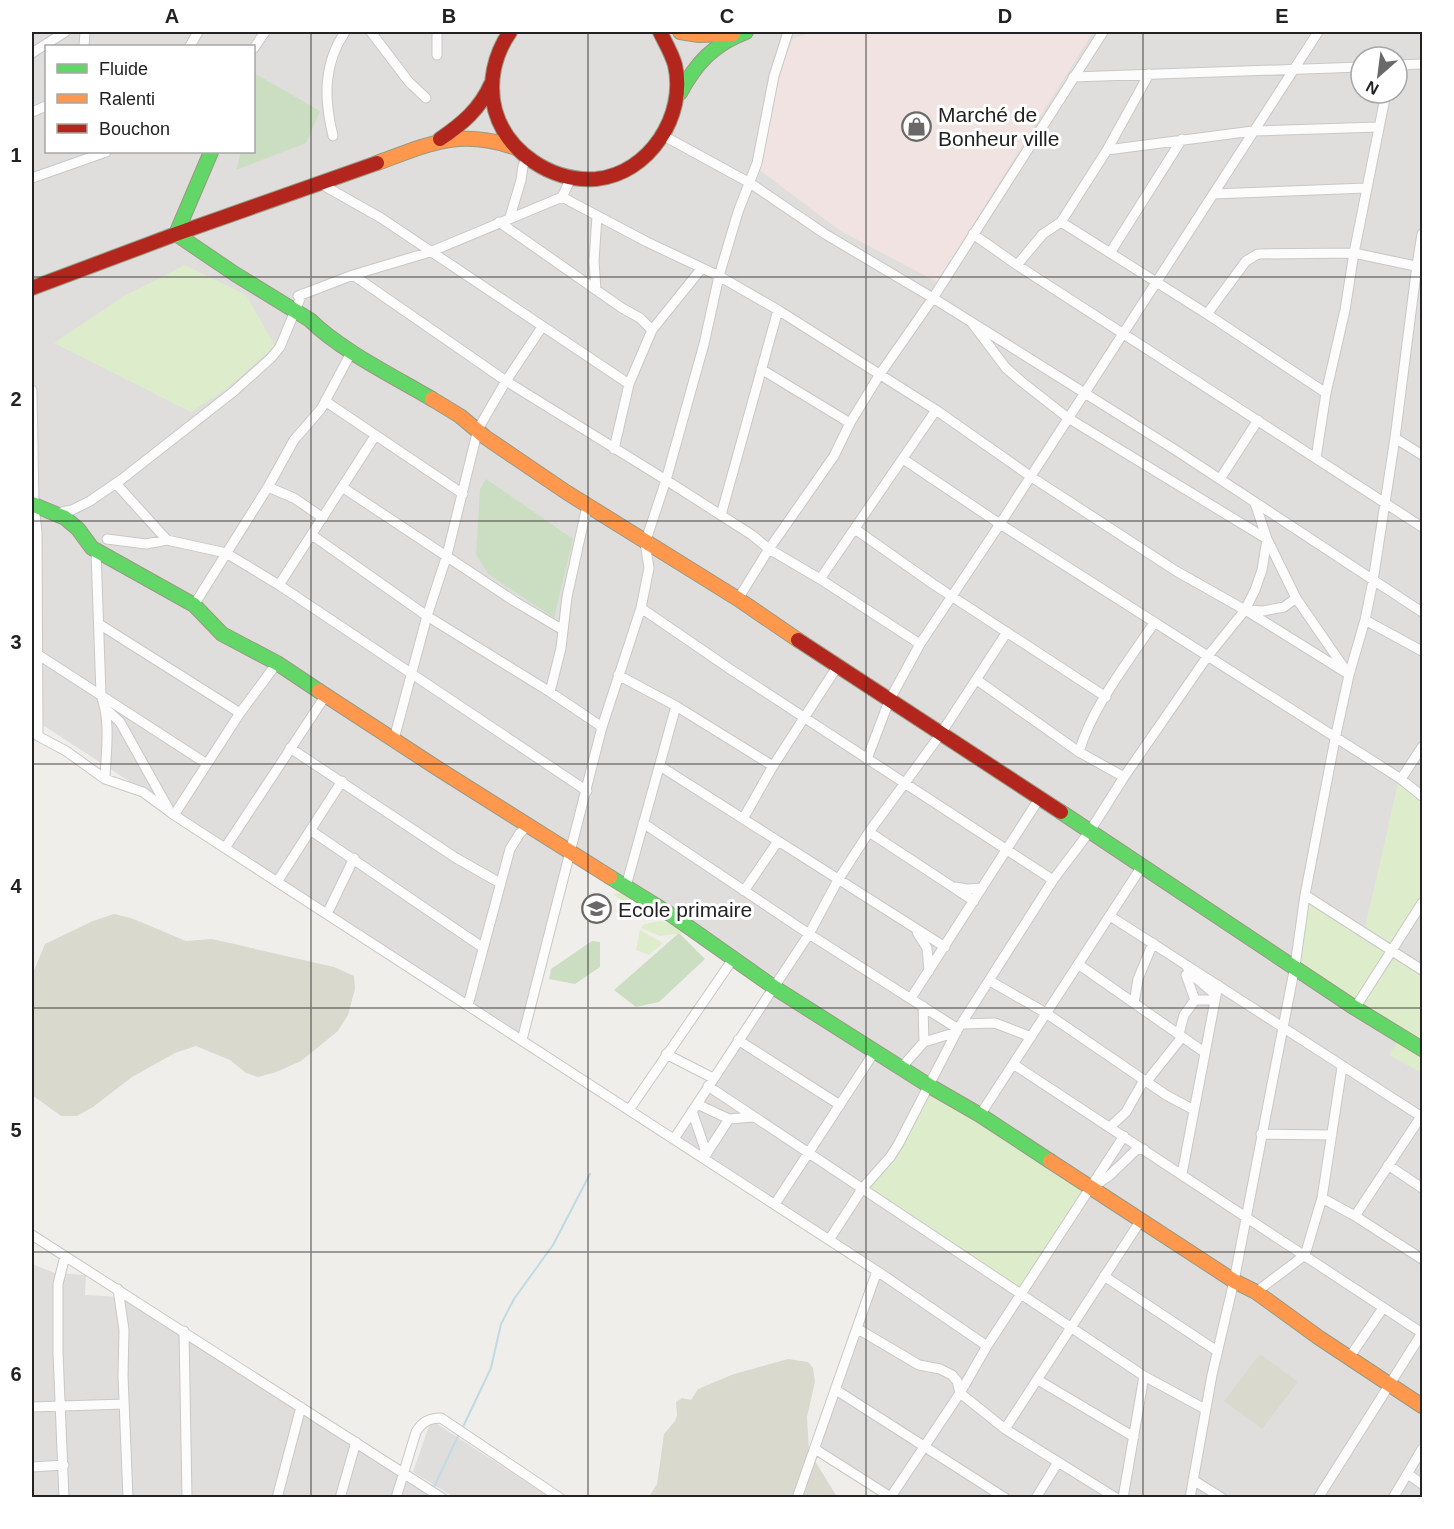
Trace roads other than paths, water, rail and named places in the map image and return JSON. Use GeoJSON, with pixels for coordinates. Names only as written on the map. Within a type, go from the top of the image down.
{"type":"FeatureCollection","features":[{"type":"Feature","properties":{"kind":"street"},"geometry":{"type":"LineString","coordinates":[[32,52],[65,32]]}},
{"type":"Feature","properties":{"kind":"street"},"geometry":{"type":"LineString","coordinates":[[255,47],[265,32]]}},
{"type":"Feature","properties":{"kind":"street"},"geometry":{"type":"LineString","coordinates":[[333,136],[326,103],[328,76],[335,45],[345,32]]}},
{"type":"Feature","properties":{"kind":"street"},"geometry":{"type":"LineString","coordinates":[[371,32],[409,82],[426,98]]}},
{"type":"Feature","properties":{"kind":"street"},"geometry":{"type":"LineString","coordinates":[[437,32],[437,56]]}},
{"type":"Feature","properties":{"kind":"street"},"geometry":{"type":"LineString","coordinates":[[510,32],[499,50],[492,82],[496,112],[507,135],[527,158],[553,173],[586,179],[615,174],[634,165],[651,153],[664,136],[673,117],[678,97],[678,76],[672,53],[660,32]]}},
{"type":"Feature","properties":{"kind":"street"},"geometry":{"type":"LineString","coordinates":[[680,32],[699,35],[742,33]]}},
{"type":"Feature","properties":{"kind":"street"},"geometry":{"type":"LineString","coordinates":[[522,1040],[602,727],[641,608],[649,568],[645,543],[666,480],[704,344],[719,276],[741,203],[757,163],[774,76],[788,32]]}},
{"type":"Feature","properties":{"kind":"street"},"geometry":{"type":"LineString","coordinates":[[738,599],[769,549],[834,456],[850,423],[880,374],[933,298],[1102,32]]}},
{"type":"Feature","properties":{"kind":"street"},"geometry":{"type":"LineString","coordinates":[[867,759],[890,701],[920,644],[1157,283],[1186,233],[1318,32]]}},
{"type":"Feature","properties":{"kind":"street"},"geometry":{"type":"LineString","coordinates":[[678,97],[696,64],[717,45],[742,33]]}},
{"type":"Feature","properties":{"kind":"street"},"geometry":{"type":"LineString","coordinates":[[1073,77],[1349,67]]}},
{"type":"Feature","properties":{"kind":"street"},"geometry":{"type":"LineString","coordinates":[[1017,265],[1043,234],[1061,222],[1107,150],[1149,75]]}},
{"type":"Feature","properties":{"kind":"street"},"geometry":{"type":"LineString","coordinates":[[435,142],[476,113],[492,82]]}},
{"type":"Feature","properties":{"kind":"street"},"geometry":{"type":"LineString","coordinates":[[1316,458],[1326,393],[1345,310],[1383,105]]}},
{"type":"Feature","properties":{"kind":"street"},"geometry":{"type":"LineString","coordinates":[[1107,150],[1253,131],[1378,127]]}},
{"type":"Feature","properties":{"kind":"street"},"geometry":{"type":"LineString","coordinates":[[664,136],[750,183],[825,234],[933,298],[1177,451],[1422,612]]}},
{"type":"Feature","properties":{"kind":"street"},"geometry":{"type":"LineString","coordinates":[[32,288],[435,142],[481,137],[516,148]]}},
{"type":"Feature","properties":{"kind":"street"},"geometry":{"type":"LineString","coordinates":[[1110,253],[1182,139]]}},
{"type":"Feature","properties":{"kind":"street"},"geometry":{"type":"LineString","coordinates":[[32,178],[103,153]]}},
{"type":"Feature","properties":{"kind":"street"},"geometry":{"type":"LineString","coordinates":[[176,234],[211,153]]}},
{"type":"Feature","properties":{"kind":"street"},"geometry":{"type":"LineString","coordinates":[[510,217],[527,158]]}},
{"type":"Feature","properties":{"kind":"street"},"geometry":{"type":"LineString","coordinates":[[57,513],[72,510],[106,490],[233,392],[280,348],[289,307],[302,294],[353,275],[430,252],[562,197],[571,178]]}},
{"type":"Feature","properties":{"kind":"street"},"geometry":{"type":"LineString","coordinates":[[321,184],[381,218],[630,384]]}},
{"type":"Feature","properties":{"kind":"street"},"geometry":{"type":"LineString","coordinates":[[1213,194],[1366,188]]}},
{"type":"Feature","properties":{"kind":"street"},"geometry":{"type":"LineString","coordinates":[[562,197],[719,276],[778,310],[936,410],[1030,476],[1183,575],[1245,610],[1349,675]]}},
{"type":"Feature","properties":{"kind":"street"},"geometry":{"type":"LineString","coordinates":[[596,290],[594,261],[597,216]]}},
{"type":"Feature","properties":{"kind":"street"},"geometry":{"type":"LineString","coordinates":[[499,222],[640,318],[652,330]]}},
{"type":"Feature","properties":{"kind":"street"},"geometry":{"type":"LineString","coordinates":[[1061,222],[1207,314],[1326,393]]}},
{"type":"Feature","properties":{"kind":"street"},"geometry":{"type":"LineString","coordinates":[[176,234],[352,351],[460,416],[514,457],[587,506],[738,599],[940,735],[1090,831],[1355,1008],[1422,1049]]}},
{"type":"Feature","properties":{"kind":"street"},"geometry":{"type":"LineString","coordinates":[[973,234],[1017,265],[1422,527]]}},
{"type":"Feature","properties":{"kind":"street"},"geometry":{"type":"LineString","coordinates":[[1190,1497],[1216,1351],[1234,1281],[1335,739],[1373,580],[1420,267],[1422,234]]}},
{"type":"Feature","properties":{"kind":"street"},"geometry":{"type":"LineString","coordinates":[[1207,314],[1246,261],[1258,254],[1354,253],[1420,267]]}},
{"type":"Feature","properties":{"kind":"street"},"geometry":{"type":"LineString","coordinates":[[614,449],[630,384],[652,330],[702,268]]}},
{"type":"Feature","properties":{"kind":"street"},"geometry":{"type":"LineString","coordinates":[[353,275],[506,381],[666,480],[752,535],[769,549],[920,644]]}},
{"type":"Feature","properties":{"kind":"street"},"geometry":{"type":"LineString","coordinates":[[721,515],[778,310]]}},
{"type":"Feature","properties":{"kind":"street"},"geometry":{"type":"LineString","coordinates":[[972,323],[1006,368],[1068,418],[1267,539]]}},
{"type":"Feature","properties":{"kind":"street"},"geometry":{"type":"LineString","coordinates":[[394,739],[447,555],[478,429],[542,327]]}},
{"type":"Feature","properties":{"kind":"street"},"geometry":{"type":"LineString","coordinates":[[194,605],[268,487],[294,440],[315,418],[352,351]]}},
{"type":"Feature","properties":{"kind":"street"},"geometry":{"type":"LineString","coordinates":[[760,369],[850,423]]}},
{"type":"Feature","properties":{"kind":"street"},"geometry":{"type":"LineString","coordinates":[[32,390],[33,504],[37,532],[34,583],[35,732],[105,779],[143,792],[277,882],[830,1240],[987,1346]]}},
{"type":"Feature","properties":{"kind":"street"},"geometry":{"type":"LineString","coordinates":[[325,401],[463,494]]}},
{"type":"Feature","properties":{"kind":"street"},"geometry":{"type":"LineString","coordinates":[[820,579],[936,410]]}},
{"type":"Feature","properties":{"kind":"street"},"geometry":{"type":"LineString","coordinates":[[1220,479],[1258,420]]}},
{"type":"Feature","properties":{"kind":"street"},"geometry":{"type":"LineString","coordinates":[[279,585],[375,436]]}},
{"type":"Feature","properties":{"kind":"street"},"geometry":{"type":"LineString","coordinates":[[1395,438],[1422,455]]}},
{"type":"Feature","properties":{"kind":"street"},"geometry":{"type":"LineString","coordinates":[[903,459],[1154,623],[1401,779],[1422,796]]}},
{"type":"Feature","properties":{"kind":"street"},"geometry":{"type":"LineString","coordinates":[[119,487],[167,540]]}},
{"type":"Feature","properties":{"kind":"street"},"geometry":{"type":"LineString","coordinates":[[268,487],[294,498],[323,518]]}},
{"type":"Feature","properties":{"kind":"street"},"geometry":{"type":"LineString","coordinates":[[342,487],[514,601],[563,630]]}},
{"type":"Feature","properties":{"kind":"street"},"geometry":{"type":"LineString","coordinates":[[1255,503],[1267,539],[1296,598],[1349,675]]}},
{"type":"Feature","properties":{"kind":"street"},"geometry":{"type":"LineString","coordinates":[[33,504],[65,518],[78,529],[96,551],[194,605],[222,634],[234,642],[278,663],[626,885],[775,988],[928,1085],[980,1115],[1234,1281],[1256,1292],[1422,1406]]}},
{"type":"Feature","properties":{"kind":"street"},"geometry":{"type":"LineString","coordinates":[[550,692],[557,666],[567,597],[587,506]]}},
{"type":"Feature","properties":{"kind":"street"},"geometry":{"type":"LineString","coordinates":[[855,530],[1106,697]]}},
{"type":"Feature","properties":{"kind":"street"},"geometry":{"type":"LineString","coordinates":[[312,535],[428,616],[602,727]]}},
{"type":"Feature","properties":{"kind":"street"},"geometry":{"type":"LineString","coordinates":[[107,539],[146,544],[167,540],[226,554],[279,585],[587,791]]}},
{"type":"Feature","properties":{"kind":"street"},"geometry":{"type":"LineString","coordinates":[[830,1240],[862,1189],[891,1156],[959,1028],[1053,880],[1090,831],[1124,777],[1207,657],[1245,610],[1262,570],[1267,539]]}},
{"type":"Feature","properties":{"kind":"street"},"geometry":{"type":"LineString","coordinates":[[96,551],[101,695],[106,709],[108,731],[105,779]]}},
{"type":"Feature","properties":{"kind":"street"},"geometry":{"type":"LineString","coordinates":[[1245,610],[1263,611],[1284,607],[1296,598]]}},
{"type":"Feature","properties":{"kind":"street"},"geometry":{"type":"LineString","coordinates":[[641,608],[733,671],[1053,880]]}},
{"type":"Feature","properties":{"kind":"street"},"geometry":{"type":"LineString","coordinates":[[1365,620],[1422,651]]}},
{"type":"Feature","properties":{"kind":"street"},"geometry":{"type":"LineString","coordinates":[[1079,752],[1085,733],[1154,623]]}},
{"type":"Feature","properties":{"kind":"street"},"geometry":{"type":"LineString","coordinates":[[99,624],[240,713]]}},
{"type":"Feature","properties":{"kind":"street"},"geometry":{"type":"LineString","coordinates":[[674,1139],[738,1040],[775,988],[869,832],[940,735],[1007,632]]}},
{"type":"Feature","properties":{"kind":"street"},"geometry":{"type":"LineString","coordinates":[[34,652],[207,764]]}},
{"type":"Feature","properties":{"kind":"street"},"geometry":{"type":"LineString","coordinates":[[173,814],[240,713],[278,663]]}},
{"type":"Feature","properties":{"kind":"street"},"geometry":{"type":"LineString","coordinates":[[743,819],[773,766],[837,667]]}},
{"type":"Feature","properties":{"kind":"street"},"geometry":{"type":"LineString","coordinates":[[618,675],[676,706],[773,766]]}},
{"type":"Feature","properties":{"kind":"street"},"geometry":{"type":"LineString","coordinates":[[976,680],[1079,752],[1124,777]]}},
{"type":"Feature","properties":{"kind":"street"},"geometry":{"type":"LineString","coordinates":[[225,848],[326,695]]}},
{"type":"Feature","properties":{"kind":"street"},"geometry":{"type":"LineString","coordinates":[[626,885],[676,706]]}},
{"type":"Feature","properties":{"kind":"street"},"geometry":{"type":"LineString","coordinates":[[106,709],[120,722],[173,814]]}},
{"type":"Feature","properties":{"kind":"street"},"geometry":{"type":"LineString","coordinates":[[1401,779],[1422,747]]}},
{"type":"Feature","properties":{"kind":"street"},"geometry":{"type":"LineString","coordinates":[[290,748],[448,853],[500,883]]}},
{"type":"Feature","properties":{"kind":"street"},"geometry":{"type":"LineString","coordinates":[[660,766],[945,947]]}},
{"type":"Feature","properties":{"kind":"street"},"geometry":{"type":"LineString","coordinates":[[277,882],[342,781]]}},
{"type":"Feature","properties":{"kind":"street"},"geometry":{"type":"LineString","coordinates":[[911,998],[1039,799]]}},
{"type":"Feature","properties":{"kind":"street"},"geometry":{"type":"LineString","coordinates":[[643,823],[809,934],[959,1028]]}},
{"type":"Feature","properties":{"kind":"street"},"geometry":{"type":"LineString","coordinates":[[468,1005],[510,849],[520,833],[529,825]]}},
{"type":"Feature","properties":{"kind":"street"},"geometry":{"type":"LineString","coordinates":[[310,830],[482,947]]}},
{"type":"Feature","properties":{"kind":"street"},"geometry":{"type":"LineString","coordinates":[[869,832],[974,901]]}},
{"type":"Feature","properties":{"kind":"street"},"geometry":{"type":"LineString","coordinates":[[744,891],[778,841]]}},
{"type":"Feature","properties":{"kind":"street"},"geometry":{"type":"LineString","coordinates":[[327,914],[354,858]]}},
{"type":"Feature","properties":{"kind":"street"},"geometry":{"type":"LineString","coordinates":[[980,1115],[1142,866]]}},
{"type":"Feature","properties":{"kind":"street"},"geometry":{"type":"LineString","coordinates":[[951,886],[967,889],[982,888]]}},
{"type":"Feature","properties":{"kind":"street"},"geometry":{"type":"LineString","coordinates":[[1305,895],[1422,970]]}},
{"type":"Feature","properties":{"kind":"street"},"geometry":{"type":"LineString","coordinates":[[1355,1008],[1422,903]]}},
{"type":"Feature","properties":{"kind":"street"},"geometry":{"type":"LineString","coordinates":[[1110,916],[1153,943],[1217,993],[1282,1027],[1422,1116],[1355,1216]]}},
{"type":"Feature","properties":{"kind":"street"},"geometry":{"type":"LineString","coordinates":[[912,926],[927,948],[929,971]]}},
{"type":"Feature","properties":{"kind":"street"},"geometry":{"type":"LineString","coordinates":[[1134,1003],[1138,979],[1153,943]]}},
{"type":"Feature","properties":{"kind":"street"},"geometry":{"type":"LineString","coordinates":[[629,1110],[733,959]]}},
{"type":"Feature","properties":{"kind":"street"},"geometry":{"type":"LineString","coordinates":[[1078,964],[1204,1052]]}},
{"type":"Feature","properties":{"kind":"street"},"geometry":{"type":"LineString","coordinates":[[1188,969],[1186,975],[1195,1000]]}},
{"type":"Feature","properties":{"kind":"street"},"geometry":{"type":"LineString","coordinates":[[990,981],[1046,1013],[1166,1095],[1194,1110]]}},
{"type":"Feature","properties":{"kind":"street"},"geometry":{"type":"LineString","coordinates":[[1110,1127],[1126,1112],[1145,1081],[1180,1036],[1184,1016],[1195,1000],[1217,993]]}},
{"type":"Feature","properties":{"kind":"street"},"geometry":{"type":"LineString","coordinates":[[1182,1174],[1217,993]]}},
{"type":"Feature","properties":{"kind":"street"},"geometry":{"type":"LineString","coordinates":[[923,1006],[924,1042]]}},
{"type":"Feature","properties":{"kind":"street"},"geometry":{"type":"LineString","coordinates":[[901,1068],[924,1042],[959,1028],[995,1023],[1031,1037]]}},
{"type":"Feature","properties":{"kind":"street"},"geometry":{"type":"LineString","coordinates":[[738,1040],[840,1106]]}},
{"type":"Feature","properties":{"kind":"street"},"geometry":{"type":"LineString","coordinates":[[775,1204],[875,1051]]}},
{"type":"Feature","properties":{"kind":"street"},"geometry":{"type":"LineString","coordinates":[[666,1054],[711,1082],[753,1117],[1144,1376],[1205,1409]]}},
{"type":"Feature","properties":{"kind":"street"},"geometry":{"type":"LineString","coordinates":[[1013,1064],[1246,1215],[1422,1333],[1318,1497]]}},
{"type":"Feature","properties":{"kind":"street"},"geometry":{"type":"LineString","coordinates":[[1256,1292],[1305,1255],[1322,1198],[1342,1067]]}},
{"type":"Feature","properties":{"kind":"street"},"geometry":{"type":"LineString","coordinates":[[694,1107],[729,1119],[753,1117]]}},
{"type":"Feature","properties":{"kind":"street"},"geometry":{"type":"LineString","coordinates":[[694,1107],[705,1149],[703,1158]]}},
{"type":"Feature","properties":{"kind":"street"},"geometry":{"type":"LineString","coordinates":[[703,1158],[729,1119]]}},
{"type":"Feature","properties":{"kind":"street"},"geometry":{"type":"LineString","coordinates":[[1261,1134],[1332,1135]]}},
{"type":"Feature","properties":{"kind":"street"},"geometry":{"type":"LineString","coordinates":[[815,1449],[891,1497],[1124,1136]]}},
{"type":"Feature","properties":{"kind":"street"},"geometry":{"type":"LineString","coordinates":[[1091,1188],[1109,1176],[1136,1150],[1144,1149]]}},
{"type":"Feature","properties":{"kind":"street"},"geometry":{"type":"LineString","coordinates":[[1388,1165],[1422,1188]]}},
{"type":"Feature","properties":{"kind":"street"},"geometry":{"type":"LineString","coordinates":[[1322,1198],[1355,1216],[1422,1259]]}},
{"type":"Feature","properties":{"kind":"street"},"geometry":{"type":"LineString","coordinates":[[1005,1429],[1141,1220]]}},
{"type":"Feature","properties":{"kind":"street"},"geometry":{"type":"LineString","coordinates":[[32,1235],[442,1497]]}},
{"type":"Feature","properties":{"kind":"street"},"geometry":{"type":"LineString","coordinates":[[64,1497],[58,1353],[58,1284],[65,1256]]}},
{"type":"Feature","properties":{"kind":"street"},"geometry":{"type":"LineString","coordinates":[[797,1497],[877,1271]]}},
{"type":"Feature","properties":{"kind":"street"},"geometry":{"type":"LineString","coordinates":[[1104,1276],[1216,1351]]}},
{"type":"Feature","properties":{"kind":"street"},"geometry":{"type":"LineString","coordinates":[[118,1289],[124,1338],[128,1497]]}},
{"type":"Feature","properties":{"kind":"street"},"geometry":{"type":"LineString","coordinates":[[1349,1358],[1383,1308]]}},
{"type":"Feature","properties":{"kind":"street"},"geometry":{"type":"LineString","coordinates":[[858,1329],[919,1365],[952,1375],[957,1381],[960,1392],[1005,1429],[1116,1497]]}},
{"type":"Feature","properties":{"kind":"street"},"geometry":{"type":"LineString","coordinates":[[184,1331],[187,1497]]}},
{"type":"Feature","properties":{"kind":"street"},"geometry":{"type":"LineString","coordinates":[[1123,1497],[1144,1376]]}},
{"type":"Feature","properties":{"kind":"street"},"geometry":{"type":"LineString","coordinates":[[1038,1380],[1134,1437]]}},
{"type":"Feature","properties":{"kind":"street"},"geometry":{"type":"LineString","coordinates":[[836,1390],[1005,1497]]}},
{"type":"Feature","properties":{"kind":"street"},"geometry":{"type":"LineString","coordinates":[[32,1407],[124,1404]]}},
{"type":"Feature","properties":{"kind":"street"},"geometry":{"type":"LineString","coordinates":[[277,1497],[301,1407]]}},
{"type":"Feature","properties":{"kind":"street"},"geometry":{"type":"LineString","coordinates":[[396,1497],[416,1432],[420,1425],[434,1418],[441,1418],[560,1497]]}},
{"type":"Feature","properties":{"kind":"street"},"geometry":{"type":"LineString","coordinates":[[340,1497],[356,1442]]}},
{"type":"Feature","properties":{"kind":"street"},"geometry":{"type":"LineString","coordinates":[[1393,1497],[1422,1449]]}},
{"type":"Feature","properties":{"kind":"street"},"geometry":{"type":"LineString","coordinates":[[1036,1497],[1058,1462]]}},
{"type":"Feature","properties":{"kind":"street"},"geometry":{"type":"LineString","coordinates":[[32,1467],[63,1465]]}},
{"type":"Feature","properties":{"kind":"street"},"geometry":{"type":"LineString","coordinates":[[1407,1474],[1422,1484]]}},
{"type":"Feature","properties":{"kind":"street"},"geometry":{"type":"LineString","coordinates":[[1193,1480],[1222,1497]]}},
{"type":"Feature","properties":{"kind":"waterway"},"geometry":{"type":"LineString","coordinates":[[462,1429],[491,1368],[501,1324],[514,1299],[553,1245],[590,1174]]}},
{"type":"Feature","properties":{"kind":"waterway"},"geometry":{"type":"LineString","coordinates":[[433,1489],[459,1434]]}},
{"type":"Feature","properties":{"kind":"place","name":"Marché de Bonheur ville"},"geometry":{"type":"Point","coordinates":[917,126]}},
{"type":"Feature","properties":{"kind":"place","name":"Ecole primaire"},"geometry":{"type":"Point","coordinates":[597,909]}}]}
